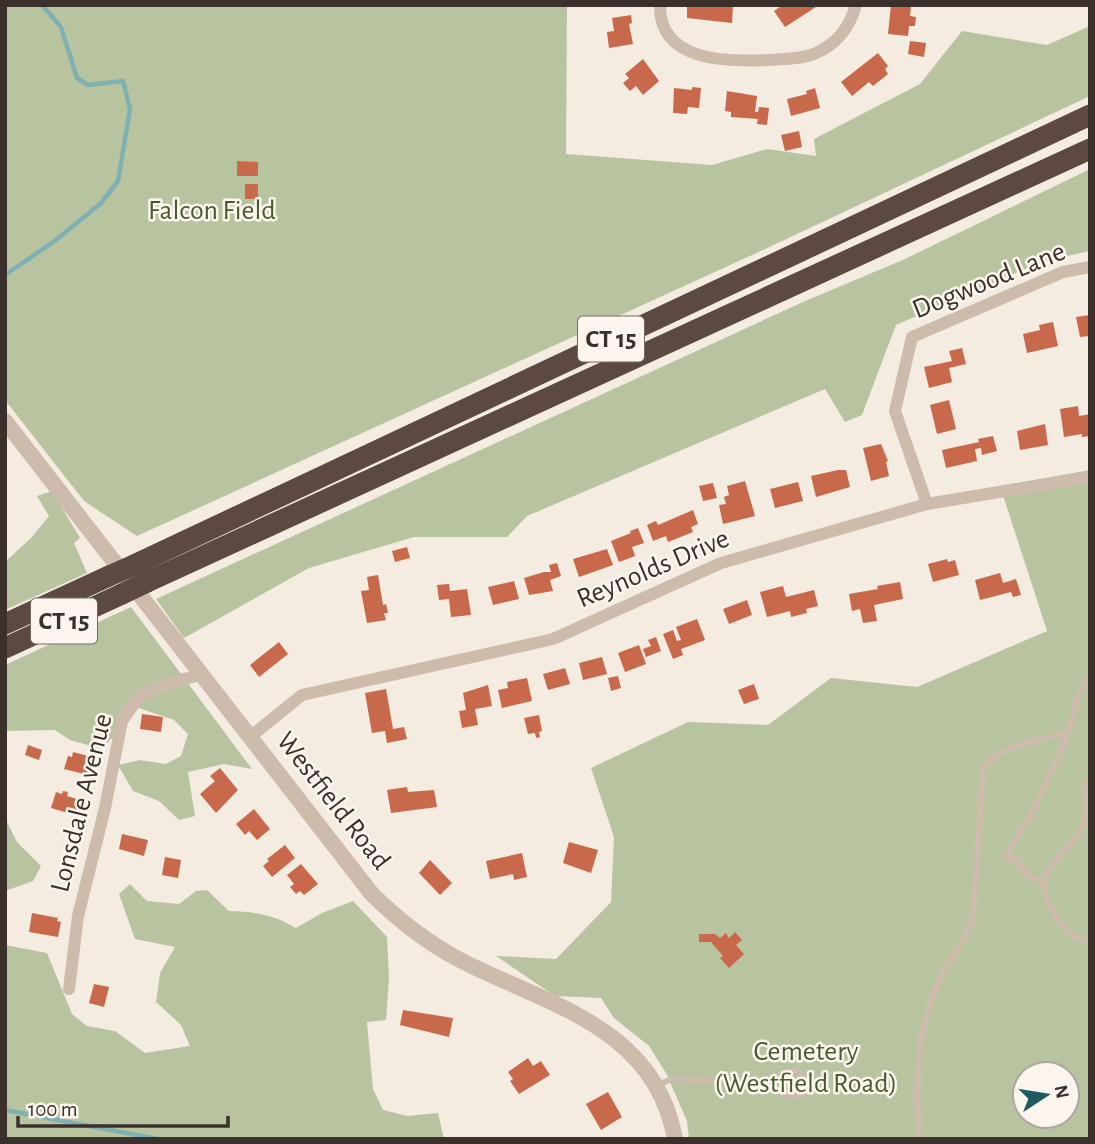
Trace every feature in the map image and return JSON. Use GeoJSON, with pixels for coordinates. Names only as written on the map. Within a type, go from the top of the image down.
{"type":"FeatureCollection","features":[{"type":"Feature","properties":{"kind":"highway","name":"CT 15"},"geometry":{"type":"LineString","coordinates":[[5,624],[1090,115]]}},
{"type":"Feature","properties":{"kind":"highway","name":"CT 15"},"geometry":{"type":"LineString","coordinates":[[5,648],[1090,149]]}},
{"type":"Feature","properties":{"kind":"street"},"geometry":{"type":"LineString","coordinates":[[660,5],[666,34],[681,48],[703,57],[744,61],[816,53],[841,37],[856,5]]}},
{"type":"Feature","properties":{"kind":"street","name":"Dogwood Lane"},"geometry":{"type":"LineString","coordinates":[[927,504],[895,411],[912,337],[1063,272],[1090,267]]}},
{"type":"Feature","properties":{"kind":"street","name":"Westfield Road"},"geometry":{"type":"LineString","coordinates":[[8,430],[372,893],[401,922],[424,939],[459,959],[555,1003],[599,1027],[626,1048],[656,1085],[667,1108],[674,1139]]}},
{"type":"Feature","properties":{"kind":"street","name":"Reynolds Drive"},"geometry":{"type":"LineString","coordinates":[[250,737],[302,695],[552,639],[721,563],[927,504],[1090,477]]}},
{"type":"Feature","properties":{"kind":"street","name":"Lonsdale Avenue"},"geometry":{"type":"LineString","coordinates":[[69,989],[78,916],[99,833],[122,722],[143,694],[179,680],[202,675]]}},
{"type":"Feature","properties":{"kind":"lane"},"geometry":{"type":"LineString","coordinates":[[1044,884],[1026,874],[1016,859],[1005,858],[1037,803],[1069,732],[1078,694],[1090,675]]}},
{"type":"Feature","properties":{"kind":"lane"},"geometry":{"type":"LineString","coordinates":[[919,1139],[917,1098],[920,1044],[929,1006],[942,973],[973,920],[984,767],[993,757],[1011,749],[1069,732]]}},
{"type":"Feature","properties":{"kind":"lane"},"geometry":{"type":"LineString","coordinates":[[1090,780],[1086,783],[1087,814],[1084,824],[1077,838],[1044,874],[1043,891],[1058,920],[1083,942],[1090,943]]}},
{"type":"Feature","properties":{"kind":"lane"},"geometry":{"type":"LineString","coordinates":[[656,1085],[673,1079],[773,1084],[788,1097],[802,1096],[806,1089],[806,1081],[798,1071],[782,1073],[773,1084]]}},
{"type":"Feature","properties":{"kind":"green space","name":"Falcon Field"},"geometry":{"type":"Polygon","coordinates":[[[5,5],[567,5],[566,154],[712,165],[767,149],[816,156],[814,139],[920,84],[962,31],[1047,45],[1090,26],[1090,96],[763,250],[137,536],[84,501],[5,400],[5,5]]]}},
{"type":"Feature","properties":{"kind":"green space"},"geometry":{"type":"Polygon","coordinates":[[[1090,169],[1090,251],[1041,262],[896,325],[862,415],[845,422],[825,389],[527,516],[507,537],[414,537],[309,568],[184,638],[156,599],[803,302],[905,259],[1090,169]]]}},
{"type":"Feature","properties":{"kind":"green space","name":"Cemetery (Westfield Road)"},"geometry":{"type":"Polygon","coordinates":[[[1090,470],[1090,1139],[689,1139],[687,1121],[666,1073],[649,1046],[614,1018],[601,998],[555,996],[496,956],[556,959],[611,902],[614,837],[591,768],[688,722],[768,725],[831,678],[917,687],[1047,631],[1000,486],[1090,470]]]}},
{"type":"Feature","properties":{"kind":"green space"},"geometry":{"type":"Polygon","coordinates":[[[52,491],[80,538],[74,543],[87,573],[5,610],[5,562],[31,538],[49,516],[37,496],[52,491]]]}},
{"type":"Feature","properties":{"kind":"green space"},"geometry":{"type":"Polygon","coordinates":[[[131,607],[252,769],[224,764],[188,772],[195,816],[179,820],[159,801],[133,791],[118,765],[140,760],[166,764],[181,756],[188,734],[174,720],[139,708],[102,749],[70,740],[55,730],[5,731],[5,665],[131,607]]]}},
{"type":"Feature","properties":{"kind":"green space"},"geometry":{"type":"Polygon","coordinates":[[[5,818],[17,842],[41,866],[33,881],[5,891],[5,818]]]}},
{"type":"Feature","properties":{"kind":"green space"},"geometry":{"type":"Polygon","coordinates":[[[130,884],[147,901],[179,904],[196,891],[207,890],[229,911],[264,915],[296,928],[322,913],[353,901],[387,937],[389,978],[386,1020],[367,1022],[373,1089],[383,1110],[407,1116],[438,1113],[444,1139],[5,1139],[5,945],[47,953],[72,1014],[87,1026],[115,1031],[145,1053],[190,1046],[181,1025],[156,1002],[160,973],[175,947],[135,939],[119,894],[130,884]]]}},
{"type":"Feature","properties":{"kind":"building"},"geometry":{"type":"Polygon","coordinates":[[[687,5],[733,5],[732,23],[687,18],[687,5]]]}},
{"type":"Feature","properties":{"kind":"building"},"geometry":{"type":"Polygon","coordinates":[[[783,5],[819,5],[785,27],[774,11],[783,5]]]}},
{"type":"Feature","properties":{"kind":"building"},"geometry":{"type":"Polygon","coordinates":[[[891,5],[911,6],[910,16],[916,17],[915,26],[909,26],[908,36],[888,34],[891,5]]]}},
{"type":"Feature","properties":{"kind":"building"},"geometry":{"type":"Polygon","coordinates":[[[631,15],[632,23],[629,24],[633,44],[609,48],[607,32],[614,31],[612,18],[631,15]]]}},
{"type":"Feature","properties":{"kind":"building"},"geometry":{"type":"Polygon","coordinates":[[[910,41],[926,43],[924,57],[908,54],[910,41]]]}},
{"type":"Feature","properties":{"kind":"building"},"geometry":{"type":"Polygon","coordinates":[[[878,53],[888,66],[885,69],[888,74],[873,86],[869,82],[852,96],[841,82],[878,53]]]}},
{"type":"Feature","properties":{"kind":"building"},"geometry":{"type":"Polygon","coordinates":[[[643,59],[659,81],[643,95],[636,86],[630,91],[623,83],[629,78],[625,74],[643,59]]]}},
{"type":"Feature","properties":{"kind":"building"},"geometry":{"type":"Polygon","coordinates":[[[692,87],[701,88],[699,108],[688,107],[687,114],[673,113],[674,88],[692,90],[692,87]]]}},
{"type":"Feature","properties":{"kind":"building"},"geometry":{"type":"Polygon","coordinates":[[[815,88],[820,108],[791,116],[787,99],[807,94],[806,91],[815,88]]]}},
{"type":"Feature","properties":{"kind":"building"},"geometry":{"type":"Polygon","coordinates":[[[727,91],[757,96],[755,112],[758,112],[759,107],[769,108],[767,125],[757,124],[758,119],[731,117],[731,112],[725,111],[727,91]]]}},
{"type":"Feature","properties":{"kind":"building"},"geometry":{"type":"Polygon","coordinates":[[[799,131],[802,147],[785,151],[781,135],[799,131]]]}},
{"type":"Feature","properties":{"kind":"building"},"geometry":{"type":"Polygon","coordinates":[[[237,161],[258,162],[258,176],[237,176],[237,161]]]}},
{"type":"Feature","properties":{"kind":"building"},"geometry":{"type":"Polygon","coordinates":[[[245,184],[258,184],[258,199],[245,199],[245,184]]]}},
{"type":"Feature","properties":{"kind":"building"},"geometry":{"type":"Polygon","coordinates":[[[1090,315],[1090,336],[1080,337],[1076,317],[1090,315]]]}},
{"type":"Feature","properties":{"kind":"building"},"geometry":{"type":"Polygon","coordinates":[[[1053,322],[1058,346],[1027,353],[1023,334],[1040,330],[1039,325],[1053,322]]]}},
{"type":"Feature","properties":{"kind":"building"},"geometry":{"type":"Polygon","coordinates":[[[962,348],[966,364],[949,368],[952,382],[929,388],[924,367],[952,361],[949,351],[962,348]]]}},
{"type":"Feature","properties":{"kind":"building"},"geometry":{"type":"Polygon","coordinates":[[[949,400],[956,429],[937,434],[930,405],[949,400]]]}},
{"type":"Feature","properties":{"kind":"building"},"geometry":{"type":"Polygon","coordinates":[[[1078,406],[1079,416],[1090,414],[1090,436],[1082,437],[1082,434],[1064,437],[1060,409],[1078,406]]]}},
{"type":"Feature","properties":{"kind":"building"},"geometry":{"type":"Polygon","coordinates":[[[1045,424],[1048,445],[1020,450],[1017,431],[1045,424]]]}},
{"type":"Feature","properties":{"kind":"building"},"geometry":{"type":"Polygon","coordinates":[[[993,436],[997,451],[982,455],[981,448],[975,449],[977,461],[946,468],[942,450],[993,436]]]}},
{"type":"Feature","properties":{"kind":"building"},"geometry":{"type":"Polygon","coordinates":[[[881,444],[888,461],[889,476],[871,481],[863,448],[881,444]]]}},
{"type":"Feature","properties":{"kind":"building"},"geometry":{"type":"Polygon","coordinates":[[[846,470],[850,487],[816,497],[811,476],[846,470]]]}},
{"type":"Feature","properties":{"kind":"building"},"geometry":{"type":"Polygon","coordinates":[[[745,481],[755,516],[723,524],[719,505],[726,504],[724,497],[729,495],[727,486],[745,481]]]}},
{"type":"Feature","properties":{"kind":"building"},"geometry":{"type":"Polygon","coordinates":[[[798,482],[803,501],[775,508],[770,489],[798,482]]]}},
{"type":"Feature","properties":{"kind":"building"},"geometry":{"type":"Polygon","coordinates":[[[713,483],[717,498],[703,501],[699,486],[713,483]]]}},
{"type":"Feature","properties":{"kind":"building"},"geometry":{"type":"Polygon","coordinates":[[[693,510],[698,524],[691,527],[693,532],[668,542],[666,536],[653,541],[647,525],[656,521],[658,525],[693,510]]]}},
{"type":"Feature","properties":{"kind":"building"},"geometry":{"type":"Polygon","coordinates":[[[638,528],[644,543],[632,547],[635,556],[619,562],[611,541],[638,528]]]}},
{"type":"Feature","properties":{"kind":"building"},"geometry":{"type":"Polygon","coordinates":[[[407,547],[410,558],[395,562],[392,551],[407,547]]]}},
{"type":"Feature","properties":{"kind":"building"},"geometry":{"type":"Polygon","coordinates":[[[607,549],[613,565],[579,577],[573,559],[607,549]]]}},
{"type":"Feature","properties":{"kind":"building"},"geometry":{"type":"Polygon","coordinates":[[[947,559],[948,562],[955,560],[959,575],[933,582],[928,564],[947,559]]]}},
{"type":"Feature","properties":{"kind":"building"},"geometry":{"type":"Polygon","coordinates":[[[557,563],[561,576],[550,580],[553,591],[529,595],[524,578],[551,572],[549,565],[557,563]]]}},
{"type":"Feature","properties":{"kind":"building"},"geometry":{"type":"Polygon","coordinates":[[[1000,573],[1003,583],[1016,579],[1021,595],[1013,597],[1011,592],[980,600],[975,580],[1000,573]]]}},
{"type":"Feature","properties":{"kind":"building"},"geometry":{"type":"Polygon","coordinates":[[[378,575],[383,605],[386,604],[388,613],[384,613],[386,620],[367,623],[361,591],[369,590],[367,577],[378,575]]]}},
{"type":"Feature","properties":{"kind":"building"},"geometry":{"type":"Polygon","coordinates":[[[514,581],[519,599],[493,605],[488,587],[514,581]]]}},
{"type":"Feature","properties":{"kind":"building"},"geometry":{"type":"Polygon","coordinates":[[[900,582],[903,599],[874,605],[877,621],[863,623],[860,609],[852,611],[849,594],[900,582]]]}},
{"type":"Feature","properties":{"kind":"building"},"geometry":{"type":"Polygon","coordinates":[[[449,584],[450,591],[467,589],[471,615],[451,617],[449,599],[439,600],[437,585],[449,584]]]}},
{"type":"Feature","properties":{"kind":"building"},"geometry":{"type":"Polygon","coordinates":[[[783,586],[786,597],[814,590],[818,606],[806,609],[807,613],[791,617],[790,611],[767,617],[760,592],[783,586]]]}},
{"type":"Feature","properties":{"kind":"building"},"geometry":{"type":"Polygon","coordinates":[[[747,600],[752,615],[729,624],[723,609],[747,600]]]}},
{"type":"Feature","properties":{"kind":"building"},"geometry":{"type":"Polygon","coordinates":[[[697,619],[705,640],[681,649],[683,655],[673,659],[663,634],[673,630],[677,641],[681,640],[676,627],[697,619]]]}},
{"type":"Feature","properties":{"kind":"building"},"geometry":{"type":"Polygon","coordinates":[[[656,637],[661,651],[646,657],[643,649],[651,646],[648,640],[656,637]]]}},
{"type":"Feature","properties":{"kind":"building"},"geometry":{"type":"Polygon","coordinates":[[[279,642],[288,654],[259,677],[250,665],[279,642]]]}},
{"type":"Feature","properties":{"kind":"building"},"geometry":{"type":"Polygon","coordinates":[[[639,645],[646,664],[625,672],[618,653],[639,645]]]}},
{"type":"Feature","properties":{"kind":"building"},"geometry":{"type":"Polygon","coordinates":[[[602,657],[607,674],[583,680],[579,663],[602,657]]]}},
{"type":"Feature","properties":{"kind":"building"},"geometry":{"type":"Polygon","coordinates":[[[565,668],[570,684],[548,690],[543,674],[565,668]]]}},
{"type":"Feature","properties":{"kind":"building"},"geometry":{"type":"Polygon","coordinates":[[[618,676],[621,688],[611,691],[608,678],[618,676]]]}},
{"type":"Feature","properties":{"kind":"building"},"geometry":{"type":"Polygon","coordinates":[[[527,678],[532,701],[502,708],[498,690],[508,688],[507,682],[527,678]]]}},
{"type":"Feature","properties":{"kind":"building"},"geometry":{"type":"Polygon","coordinates":[[[754,684],[759,699],[744,704],[738,690],[754,684]]]}},
{"type":"Feature","properties":{"kind":"building"},"geometry":{"type":"Polygon","coordinates":[[[488,685],[492,706],[475,709],[478,725],[462,728],[459,711],[466,710],[463,693],[488,685]]]}},
{"type":"Feature","properties":{"kind":"building"},"geometry":{"type":"Polygon","coordinates":[[[386,689],[393,729],[404,727],[407,739],[387,743],[385,731],[372,733],[365,693],[386,689]]]}},
{"type":"Feature","properties":{"kind":"building"},"geometry":{"type":"Polygon","coordinates":[[[142,714],[163,717],[161,732],[140,729],[142,714]]]}},
{"type":"Feature","properties":{"kind":"building"},"geometry":{"type":"Polygon","coordinates":[[[539,715],[542,731],[539,732],[540,737],[536,738],[535,733],[528,734],[524,718],[539,715]]]}},
{"type":"Feature","properties":{"kind":"building"},"geometry":{"type":"Polygon","coordinates":[[[28,745],[42,750],[39,760],[25,755],[28,745]]]}},
{"type":"Feature","properties":{"kind":"building"},"geometry":{"type":"Polygon","coordinates":[[[73,752],[88,756],[87,760],[92,762],[88,775],[64,769],[68,756],[72,757],[73,752]]]}},
{"type":"Feature","properties":{"kind":"building"},"geometry":{"type":"Polygon","coordinates":[[[220,768],[238,790],[216,813],[200,794],[215,781],[210,776],[220,768]]]}},
{"type":"Feature","properties":{"kind":"building"},"geometry":{"type":"Polygon","coordinates":[[[407,787],[408,792],[434,790],[437,807],[391,813],[387,790],[407,787]]]}},
{"type":"Feature","properties":{"kind":"building"},"geometry":{"type":"Polygon","coordinates":[[[63,791],[68,792],[67,796],[84,801],[80,814],[51,808],[56,792],[62,794],[63,791]]]}},
{"type":"Feature","properties":{"kind":"building"},"geometry":{"type":"Polygon","coordinates":[[[254,809],[270,829],[257,840],[249,831],[245,835],[236,824],[254,809]]]}},
{"type":"Feature","properties":{"kind":"building"},"geometry":{"type":"Polygon","coordinates":[[[122,834],[148,840],[144,856],[119,849],[122,834]]]}},
{"type":"Feature","properties":{"kind":"building"},"geometry":{"type":"Polygon","coordinates":[[[569,842],[598,850],[591,873],[563,863],[569,842]]]}},
{"type":"Feature","properties":{"kind":"building"},"geometry":{"type":"Polygon","coordinates":[[[285,845],[295,858],[272,877],[263,866],[269,861],[267,859],[285,845]]]}},
{"type":"Feature","properties":{"kind":"building"},"geometry":{"type":"Polygon","coordinates":[[[522,853],[527,877],[514,880],[513,874],[490,879],[486,861],[522,853]]]}},
{"type":"Feature","properties":{"kind":"building"},"geometry":{"type":"Polygon","coordinates":[[[165,857],[181,860],[178,878],[162,875],[165,857]]]}},
{"type":"Feature","properties":{"kind":"building"},"geometry":{"type":"Polygon","coordinates":[[[430,860],[452,883],[440,895],[419,873],[430,860]]]}},
{"type":"Feature","properties":{"kind":"building"},"geometry":{"type":"Polygon","coordinates":[[[301,864],[318,884],[304,895],[300,891],[296,894],[290,887],[294,884],[287,875],[301,864]]]}},
{"type":"Feature","properties":{"kind":"building"},"geometry":{"type":"Polygon","coordinates":[[[32,913],[58,918],[57,921],[61,922],[58,937],[29,932],[32,913]]]}},
{"type":"Feature","properties":{"kind":"building"},"geometry":{"type":"Polygon","coordinates":[[[735,932],[742,940],[736,945],[744,954],[729,968],[711,942],[699,942],[699,934],[715,934],[720,938],[726,933],[729,938],[735,932]]]}},
{"type":"Feature","properties":{"kind":"building"},"geometry":{"type":"Polygon","coordinates":[[[94,984],[109,987],[104,1007],[89,1003],[94,984]]]}},
{"type":"Feature","properties":{"kind":"building"},"geometry":{"type":"Polygon","coordinates":[[[403,1010],[453,1018],[449,1037],[400,1025],[403,1010]]]}},
{"type":"Feature","properties":{"kind":"building"},"geometry":{"type":"Polygon","coordinates":[[[528,1058],[533,1066],[541,1061],[550,1075],[519,1094],[510,1081],[513,1079],[508,1072],[528,1058]]]}},
{"type":"Feature","properties":{"kind":"building"},"geometry":{"type":"Polygon","coordinates":[[[608,1092],[622,1117],[601,1130],[586,1104],[608,1092]]]}},
{"type":"Feature","properties":{"kind":"waterway"},"geometry":{"type":"LineString","coordinates":[[5,275],[56,240],[101,203],[118,181],[130,109],[123,81],[88,85],[77,78],[61,27],[42,5]]}},
{"type":"Feature","properties":{"kind":"waterway"},"geometry":{"type":"LineString","coordinates":[[5,1110],[158,1139]]}}]}
